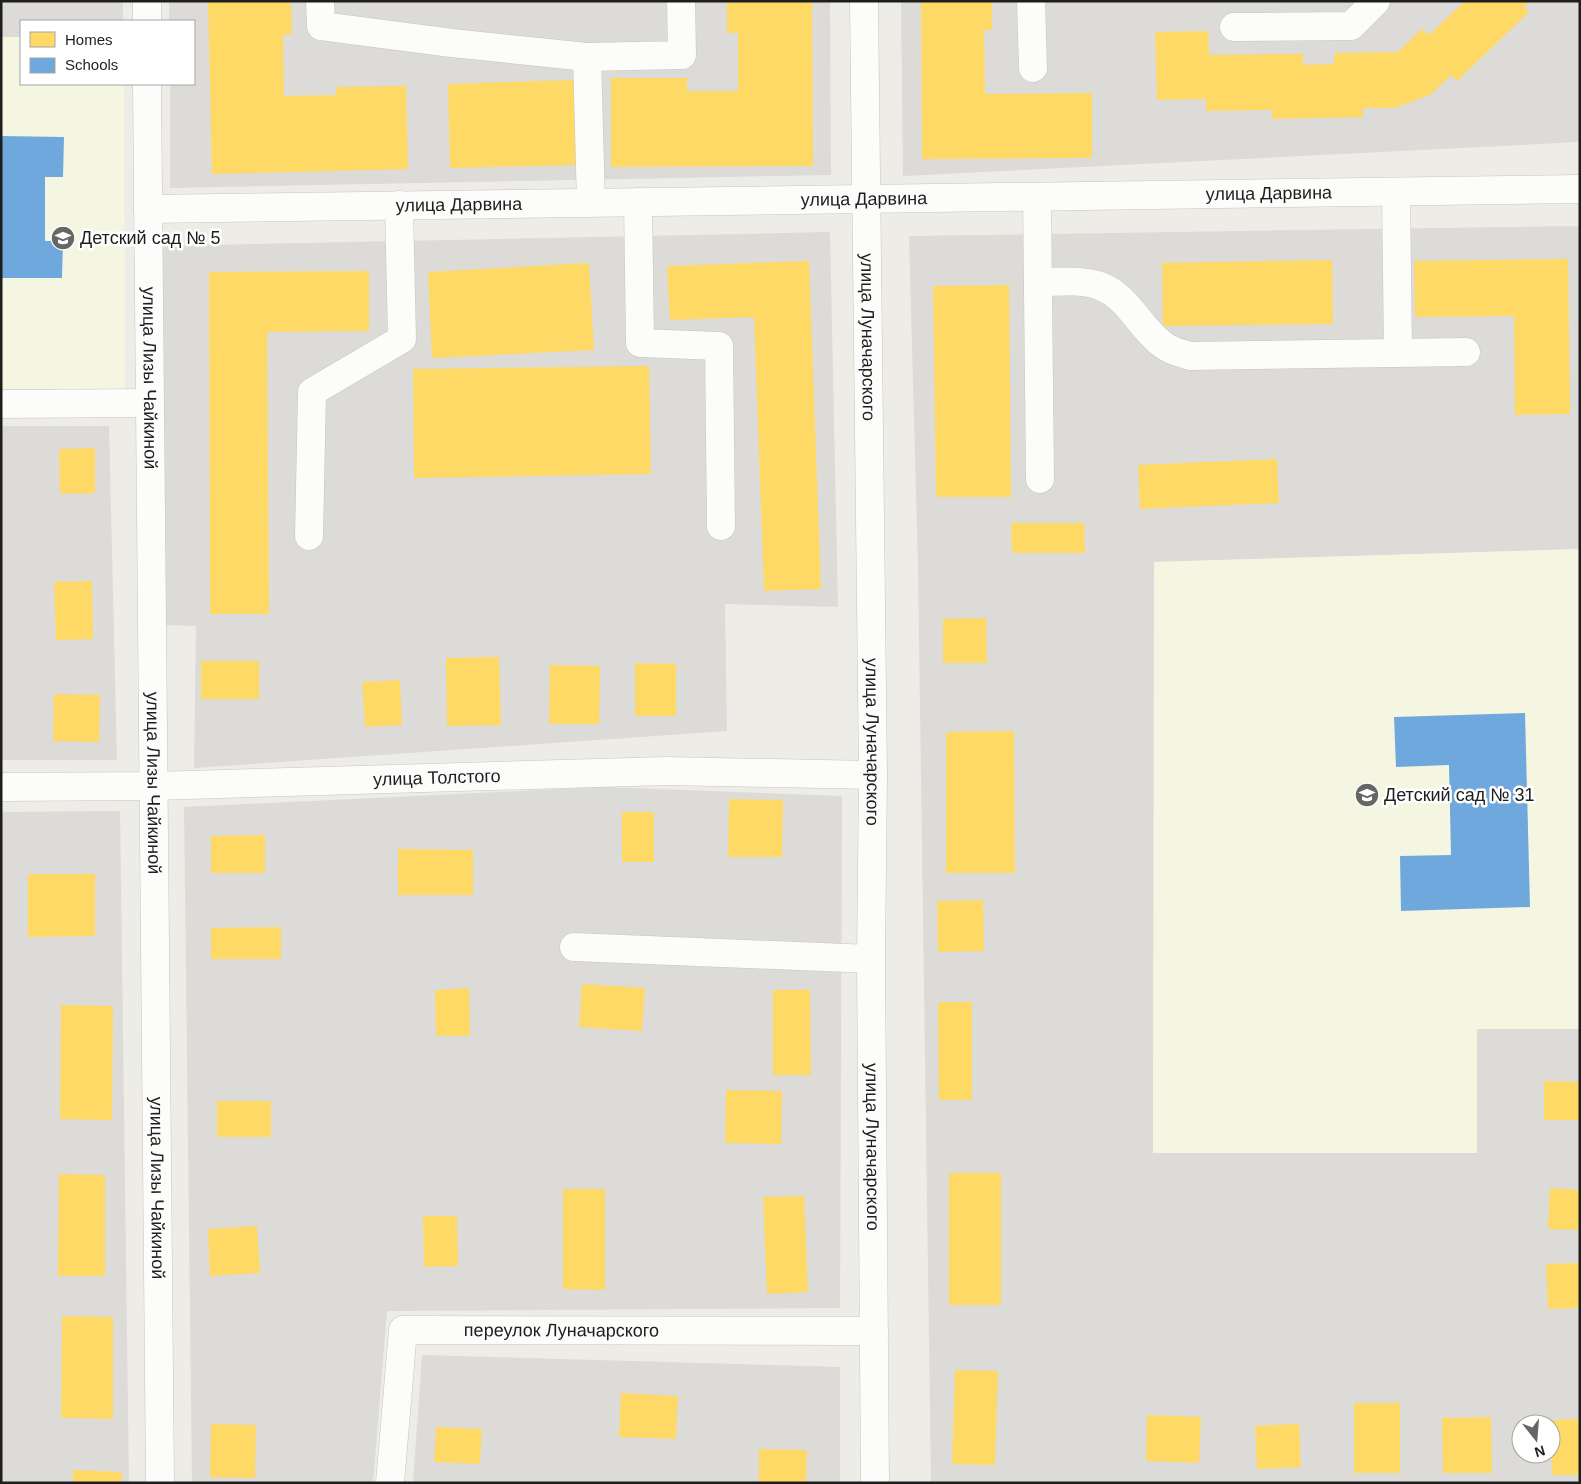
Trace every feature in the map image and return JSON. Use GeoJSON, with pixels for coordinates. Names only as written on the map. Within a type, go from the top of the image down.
{"type":"FeatureCollection","features":[{"type":"Feature","properties":{"kind":"street"},"geometry":{"type":"LineString","coordinates":[[147,1],[147,20]]}},
{"type":"Feature","properties":{"kind":"street"},"geometry":{"type":"LineString","coordinates":[[320,1],[320,26],[452,43],[588,57],[682,55],[681,1]]}},
{"type":"Feature","properties":{"kind":"street","name":"улица Луначарского"},"geometry":{"type":"LineString","coordinates":[[864,1],[872,775],[871,958],[875,1483]]}},
{"type":"Feature","properties":{"kind":"street"},"geometry":{"type":"LineString","coordinates":[[1031,1],[1033,68]]}},
{"type":"Feature","properties":{"kind":"street"},"geometry":{"type":"LineString","coordinates":[[1234,27],[1351,26],[1376,1]]}},
{"type":"Feature","properties":{"kind":"street"},"geometry":{"type":"LineString","coordinates":[[588,57],[590,203]]}},
{"type":"Feature","properties":{"kind":"street","name":"улица Лизы Чайкиной"},"geometry":{"type":"LineString","coordinates":[[147,85],[160,1483]]}},
{"type":"Feature","properties":{"kind":"street","name":"улица Дарвина"},"geometry":{"type":"LineString","coordinates":[[148,209],[1580,189]]}},
{"type":"Feature","properties":{"kind":"street"},"geometry":{"type":"LineString","coordinates":[[1396,192],[1398,353]]}},
{"type":"Feature","properties":{"kind":"street"},"geometry":{"type":"LineString","coordinates":[[1037,197],[1040,479]]}},
{"type":"Feature","properties":{"kind":"street"},"geometry":{"type":"LineString","coordinates":[[638,202],[640,343],[719,346],[722,526]]}},
{"type":"Feature","properties":{"kind":"street"},"geometry":{"type":"LineString","coordinates":[[309,536],[312,392],[402,339],[399,205]]}},
{"type":"Feature","properties":{"kind":"street"},"geometry":{"type":"LineString","coordinates":[[1038,282],[1076,282],[1100,286],[1117,295],[1135,312],[1148,331],[1162,345],[1174,352],[1190,356],[1466,352]]}},
{"type":"Feature","properties":{"kind":"street"},"geometry":{"type":"LineString","coordinates":[[1,404],[150,403]]}},
{"type":"Feature","properties":{"kind":"street","name":"улица Толстого"},"geometry":{"type":"LineString","coordinates":[[1,788],[154,786],[666,771],[872,775]]}},
{"type":"Feature","properties":{"kind":"street"},"geometry":{"type":"LineString","coordinates":[[574,947],[871,958]]}},
{"type":"Feature","properties":{"kind":"street","name":"переулок Луначарского"},"geometry":{"type":"LineString","coordinates":[[390,1483],[403,1330],[874,1331]]}},
{"type":"Feature","properties":{"kind":"shaded area"},"geometry":{"type":"Polygon","coordinates":[[[1,1],[123,1],[123,20],[20,20],[20,37],[1,37],[1,1]]]}},
{"type":"Feature","properties":{"kind":"shaded area"},"geometry":{"type":"Polygon","coordinates":[[[169,1],[830,1],[831,175],[170,188],[170,85],[195,85],[195,20],[169,20],[169,1]]]}},
{"type":"Feature","properties":{"kind":"shaded area"},"geometry":{"type":"Polygon","coordinates":[[[901,1],[1580,1],[1580,142],[903,176],[901,1]]]}},
{"type":"Feature","properties":{"kind":"shaded area","name":"Детский сад № 5"},"geometry":{"type":"Polygon","coordinates":[[[1,37],[20,37],[20,85],[124,85],[125,391],[1,392],[1,37]]]}},
{"type":"Feature","properties":{"kind":"shaded area"},"geometry":{"type":"Polygon","coordinates":[[[1580,226],[1580,549],[1155,562],[1153,1152],[1476,1153],[1477,1029],[1580,1029],[1580,1483],[931,1483],[918,566],[909,236],[1580,226]]]}},
{"type":"Feature","properties":{"kind":"shaded area"},"geometry":{"type":"Polygon","coordinates":[[[830,232],[838,607],[725,604],[727,731],[194,768],[196,626],[161,625],[161,246],[830,232]]]}},
{"type":"Feature","properties":{"kind":"shaded area"},"geometry":{"type":"Polygon","coordinates":[[[1,426],[109,426],[117,760],[1,760],[1,426]]]}},
{"type":"Feature","properties":{"kind":"shaded area","name":"Детский сад № 31"},"geometry":{"type":"Polygon","coordinates":[[[1580,549],[1580,1029],[1477,1029],[1477,1153],[1153,1153],[1154,562],[1580,549]]]}},
{"type":"Feature","properties":{"kind":"shaded area"},"geometry":{"type":"Polygon","coordinates":[[[602,787],[842,796],[840,1308],[387,1311],[373,1483],[192,1483],[184,807],[602,787]]]}},
{"type":"Feature","properties":{"kind":"shaded area"},"geometry":{"type":"Polygon","coordinates":[[[120,811],[129,1483],[1,1483],[1,812],[120,811]]]}},
{"type":"Feature","properties":{"kind":"shaded area"},"geometry":{"type":"Polygon","coordinates":[[[422,1355],[840,1367],[840,1483],[413,1483],[422,1355]]]}},
{"type":"Feature","properties":{"kind":"building: Homes"},"geometry":{"type":"Polygon","coordinates":[[[208,1],[291,1],[292,34],[283,35],[284,96],[336,95],[336,87],[406,86],[408,169],[212,174],[208,1]]]}},
{"type":"Feature","properties":{"kind":"building: Homes"},"geometry":{"type":"Polygon","coordinates":[[[727,1],[812,1],[813,166],[611,167],[611,78],[687,78],[687,91],[738,91],[738,33],[727,33],[727,1]]]}},
{"type":"Feature","properties":{"kind":"building: Homes"},"geometry":{"type":"Polygon","coordinates":[[[921,1],[992,1],[992,30],[984,30],[985,94],[1092,93],[1092,158],[922,159],[921,1]]]}},
{"type":"Feature","properties":{"kind":"building: Homes"},"geometry":{"type":"Polygon","coordinates":[[[1465,1],[1530,1],[1524,7],[1529,12],[1457,81],[1451,75],[1430,95],[1395,108],[1363,108],[1363,117],[1272,119],[1272,110],[1206,111],[1206,99],[1157,100],[1155,32],[1208,31],[1209,55],[1303,54],[1303,65],[1334,64],[1334,53],[1398,52],[1422,29],[1429,35],[1465,1]]]}},
{"type":"Feature","properties":{"kind":"building: Homes"},"geometry":{"type":"Polygon","coordinates":[[[575,80],[577,165],[450,168],[448,84],[575,80]]]}},
{"type":"Feature","properties":{"kind":"building: Homes"},"geometry":{"type":"Polygon","coordinates":[[[1568,259],[1570,414],[1515,415],[1514,316],[1415,317],[1414,261],[1568,259]]]}},
{"type":"Feature","properties":{"kind":"building: Homes"},"geometry":{"type":"Polygon","coordinates":[[[1332,260],[1333,324],[1163,326],[1162,263],[1332,260]]]}},
{"type":"Feature","properties":{"kind":"building: Homes"},"geometry":{"type":"Polygon","coordinates":[[[809,261],[821,589],[764,591],[754,317],[670,320],[667,266],[809,261]]]}},
{"type":"Feature","properties":{"kind":"building: Homes"},"geometry":{"type":"Polygon","coordinates":[[[589,263],[594,350],[432,358],[428,272],[589,263]]]}},
{"type":"Feature","properties":{"kind":"building: Homes"},"geometry":{"type":"Polygon","coordinates":[[[369,271],[369,331],[267,332],[269,614],[210,614],[209,272],[369,271]]]}},
{"type":"Feature","properties":{"kind":"building: Homes"},"geometry":{"type":"Polygon","coordinates":[[[1009,285],[1011,497],[936,497],[933,286],[1009,285]]]}},
{"type":"Feature","properties":{"kind":"building: Homes"},"geometry":{"type":"Polygon","coordinates":[[[649,366],[651,474],[414,478],[413,369],[649,366]]]}},
{"type":"Feature","properties":{"kind":"building: Homes"},"geometry":{"type":"Polygon","coordinates":[[[95,448],[95,493],[60,494],[59,449],[95,448]]]}},
{"type":"Feature","properties":{"kind":"building: Homes"},"geometry":{"type":"Polygon","coordinates":[[[1277,459],[1279,503],[1140,509],[1138,465],[1277,459]]]}},
{"type":"Feature","properties":{"kind":"building: Homes"},"geometry":{"type":"Polygon","coordinates":[[[1011,523],[1084,523],[1085,553],[1012,553],[1011,523]]]}},
{"type":"Feature","properties":{"kind":"building: Homes"},"geometry":{"type":"Polygon","coordinates":[[[92,581],[93,639],[56,640],[54,582],[92,581]]]}},
{"type":"Feature","properties":{"kind":"building: Homes"},"geometry":{"type":"Polygon","coordinates":[[[986,618],[987,663],[943,663],[943,619],[986,618]]]}},
{"type":"Feature","properties":{"kind":"building: Homes"},"geometry":{"type":"Polygon","coordinates":[[[499,657],[501,725],[447,726],[446,658],[499,657]]]}},
{"type":"Feature","properties":{"kind":"building: Homes"},"geometry":{"type":"Polygon","coordinates":[[[201,661],[259,661],[259,699],[201,699],[201,661]]]}},
{"type":"Feature","properties":{"kind":"building: Homes"},"geometry":{"type":"Polygon","coordinates":[[[635,663],[676,664],[676,716],[635,716],[635,663]]]}},
{"type":"Feature","properties":{"kind":"building: Homes"},"geometry":{"type":"Polygon","coordinates":[[[550,665],[600,666],[599,724],[549,724],[550,665]]]}},
{"type":"Feature","properties":{"kind":"building: Homes"},"geometry":{"type":"Polygon","coordinates":[[[400,680],[402,725],[365,727],[362,682],[400,680]]]}},
{"type":"Feature","properties":{"kind":"building: Homes"},"geometry":{"type":"Polygon","coordinates":[[[54,694],[100,695],[99,742],[53,741],[54,694]]]}},
{"type":"Feature","properties":{"kind":"building: Homes"},"geometry":{"type":"Polygon","coordinates":[[[1014,731],[1015,873],[946,873],[946,732],[1014,731]]]}},
{"type":"Feature","properties":{"kind":"building: Homes"},"geometry":{"type":"Polygon","coordinates":[[[729,799],[783,800],[782,857],[728,857],[729,799]]]}},
{"type":"Feature","properties":{"kind":"building: Homes"},"geometry":{"type":"Polygon","coordinates":[[[622,812],[654,812],[654,862],[622,862],[622,812]]]}},
{"type":"Feature","properties":{"kind":"building: Homes"},"geometry":{"type":"Polygon","coordinates":[[[265,835],[265,873],[211,873],[211,836],[265,835]]]}},
{"type":"Feature","properties":{"kind":"building: Homes"},"geometry":{"type":"Polygon","coordinates":[[[398,849],[473,850],[473,895],[398,895],[398,849]]]}},
{"type":"Feature","properties":{"kind":"building: Homes"},"geometry":{"type":"Polygon","coordinates":[[[28,874],[95,874],[95,936],[28,937],[28,874]]]}},
{"type":"Feature","properties":{"kind":"building: Homes"},"geometry":{"type":"Polygon","coordinates":[[[983,900],[984,951],[938,952],[937,901],[983,900]]]}},
{"type":"Feature","properties":{"kind":"building: Homes"},"geometry":{"type":"Polygon","coordinates":[[[281,927],[281,959],[211,959],[211,928],[281,927]]]}},
{"type":"Feature","properties":{"kind":"building: Homes"},"geometry":{"type":"Polygon","coordinates":[[[582,984],[645,988],[642,1031],[579,1027],[582,984]]]}},
{"type":"Feature","properties":{"kind":"building: Homes"},"geometry":{"type":"Polygon","coordinates":[[[469,988],[470,1036],[436,1036],[435,990],[469,988]]]}},
{"type":"Feature","properties":{"kind":"building: Homes"},"geometry":{"type":"Polygon","coordinates":[[[773,990],[810,990],[811,1075],[773,1075],[773,990]]]}},
{"type":"Feature","properties":{"kind":"building: Homes"},"geometry":{"type":"Polygon","coordinates":[[[938,1002],[972,1002],[972,1100],[939,1100],[938,1002]]]}},
{"type":"Feature","properties":{"kind":"building: Homes"},"geometry":{"type":"Polygon","coordinates":[[[61,1005],[113,1006],[112,1120],[60,1119],[61,1005]]]}},
{"type":"Feature","properties":{"kind":"building: Homes"},"geometry":{"type":"Polygon","coordinates":[[[1544,1081],[1580,1082],[1580,1120],[1544,1120],[1544,1081]]]}},
{"type":"Feature","properties":{"kind":"building: Homes"},"geometry":{"type":"Polygon","coordinates":[[[726,1090],[782,1091],[781,1144],[725,1143],[726,1090]]]}},
{"type":"Feature","properties":{"kind":"building: Homes"},"geometry":{"type":"Polygon","coordinates":[[[217,1101],[271,1101],[271,1137],[217,1137],[217,1101]]]}},
{"type":"Feature","properties":{"kind":"building: Homes"},"geometry":{"type":"Polygon","coordinates":[[[949,1173],[1001,1173],[1001,1305],[949,1305],[949,1173]]]}},
{"type":"Feature","properties":{"kind":"building: Homes"},"geometry":{"type":"Polygon","coordinates":[[[59,1174],[105,1175],[105,1276],[58,1276],[59,1174]]]}},
{"type":"Feature","properties":{"kind":"building: Homes"},"geometry":{"type":"Polygon","coordinates":[[[1550,1188],[1580,1190],[1580,1230],[1548,1229],[1550,1188]]]}},
{"type":"Feature","properties":{"kind":"building: Homes"},"geometry":{"type":"Polygon","coordinates":[[[563,1189],[605,1189],[605,1290],[563,1289],[563,1189]]]}},
{"type":"Feature","properties":{"kind":"building: Homes"},"geometry":{"type":"Polygon","coordinates":[[[804,1196],[808,1292],[767,1294],[763,1197],[804,1196]]]}},
{"type":"Feature","properties":{"kind":"building: Homes"},"geometry":{"type":"Polygon","coordinates":[[[423,1216],[457,1216],[458,1266],[424,1267],[423,1216]]]}},
{"type":"Feature","properties":{"kind":"building: Homes"},"geometry":{"type":"Polygon","coordinates":[[[257,1226],[260,1273],[210,1276],[208,1229],[257,1226]]]}},
{"type":"Feature","properties":{"kind":"building: Homes"},"geometry":{"type":"Polygon","coordinates":[[[1580,1263],[1580,1308],[1548,1309],[1546,1264],[1580,1263]]]}},
{"type":"Feature","properties":{"kind":"building: Homes"},"geometry":{"type":"Polygon","coordinates":[[[62,1316],[113,1317],[113,1419],[61,1418],[62,1316]]]}},
{"type":"Feature","properties":{"kind":"building: Homes"},"geometry":{"type":"Polygon","coordinates":[[[955,1370],[998,1371],[995,1465],[952,1464],[955,1370]]]}},
{"type":"Feature","properties":{"kind":"building: Homes"},"geometry":{"type":"Polygon","coordinates":[[[621,1393],[678,1396],[676,1439],[619,1437],[621,1393]]]}},
{"type":"Feature","properties":{"kind":"building: Homes"},"geometry":{"type":"Polygon","coordinates":[[[1354,1403],[1400,1403],[1400,1473],[1354,1473],[1354,1403]]]}},
{"type":"Feature","properties":{"kind":"building: Homes"},"geometry":{"type":"Polygon","coordinates":[[[1147,1415],[1201,1417],[1199,1463],[1146,1461],[1147,1415]]]}},
{"type":"Feature","properties":{"kind":"building: Homes"},"geometry":{"type":"Polygon","coordinates":[[[1491,1417],[1492,1473],[1443,1473],[1442,1418],[1491,1417]]]}},
{"type":"Feature","properties":{"kind":"building: Homes"},"geometry":{"type":"Polygon","coordinates":[[[1580,1419],[1580,1475],[1552,1475],[1552,1464],[1561,1464],[1561,1420],[1580,1419]]]}},
{"type":"Feature","properties":{"kind":"building: Homes"},"geometry":{"type":"Polygon","coordinates":[[[211,1424],[256,1425],[255,1478],[210,1477],[211,1424]]]}},
{"type":"Feature","properties":{"kind":"building: Homes"},"geometry":{"type":"Polygon","coordinates":[[[1299,1424],[1301,1467],[1257,1469],[1255,1426],[1299,1424]]]}},
{"type":"Feature","properties":{"kind":"building: Homes"},"geometry":{"type":"Polygon","coordinates":[[[436,1427],[482,1429],[480,1464],[434,1462],[436,1427]]]}},
{"type":"Feature","properties":{"kind":"building: Homes"},"geometry":{"type":"Polygon","coordinates":[[[759,1449],[807,1450],[806,1483],[759,1483],[759,1449]]]}},
{"type":"Feature","properties":{"kind":"building: Homes"},"geometry":{"type":"Polygon","coordinates":[[[73,1470],[122,1472],[121,1483],[73,1483],[73,1470]]]}},
{"type":"Feature","properties":{"kind":"building: Schools"},"geometry":{"type":"Polygon","coordinates":[[[1,136],[64,137],[63,177],[45,177],[45,241],[63,241],[62,278],[1,278],[1,136]]]}},
{"type":"Feature","properties":{"kind":"building: Schools"},"geometry":{"type":"Polygon","coordinates":[[[1525,713],[1530,907],[1401,911],[1400,856],[1451,855],[1449,765],[1396,767],[1394,717],[1525,713]]]}},
{"type":"Feature","properties":{"kind":"place","name":"Детский сад № 5"},"geometry":{"type":"Point","coordinates":[63,238]}},
{"type":"Feature","properties":{"kind":"place","name":"Детский сад № 31"},"geometry":{"type":"Point","coordinates":[1367,795]}}]}
